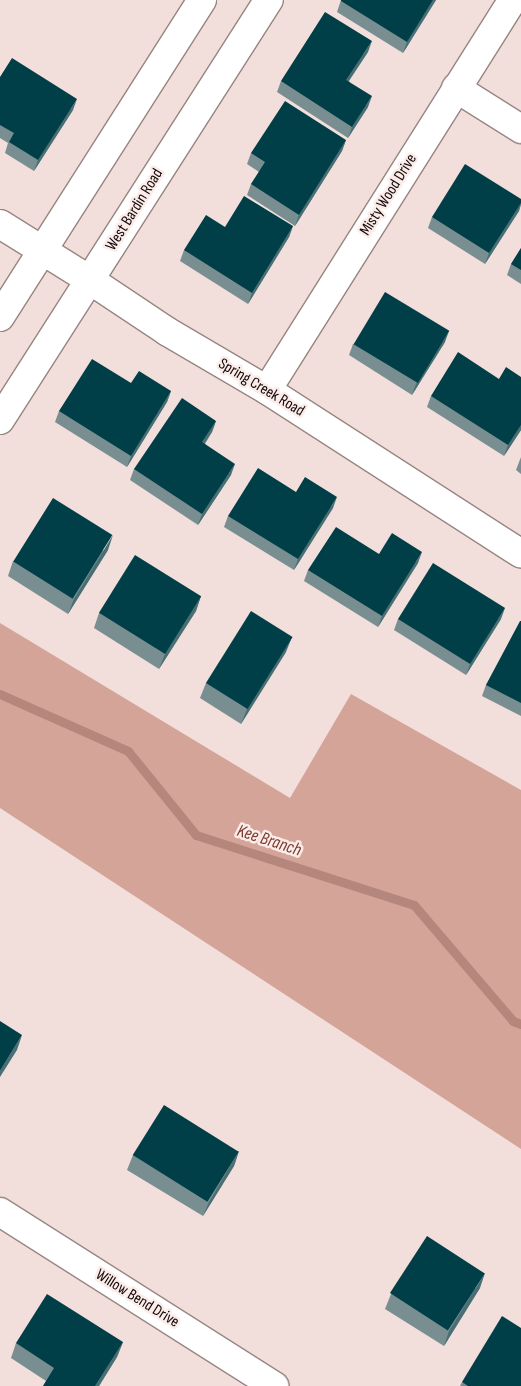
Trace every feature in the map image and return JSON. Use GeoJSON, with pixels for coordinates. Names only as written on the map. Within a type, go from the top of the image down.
{"type":"FeatureCollection","features":[{"type":"Feature","properties":{"kind":"street"},"geometry":{"type":"LineString","coordinates":[[0,317],[202,0]]}},
{"type":"Feature","properties":{"kind":"street","name":"West Bardin Road"},"geometry":{"type":"LineString","coordinates":[[0,420],[269,0]]}},
{"type":"Feature","properties":{"kind":"street","name":"Misty Wood Drive"},"geometry":{"type":"LineString","coordinates":[[267,390],[513,0]]}},
{"type":"Feature","properties":{"kind":"street"},"geometry":{"type":"LineString","coordinates":[[456,88],[521,129]]}},
{"type":"Feature","properties":{"kind":"street","name":"Spring Creek Road"},"geometry":{"type":"LineString","coordinates":[[0,224],[90,280],[168,332],[267,390],[521,554]]}},
{"type":"Feature","properties":{"kind":"street","name":"Willow Bend Drive"},"geometry":{"type":"LineString","coordinates":[[0,1212],[274,1386]]}},
{"type":"Feature","properties":{"kind":"shaded area"},"geometry":{"type":"Polygon","coordinates":[[[0,623],[290,798],[351,694],[521,790],[521,1149],[0,808],[0,623]]]}},
{"type":"Feature","properties":{"kind":"building"},"geometry":{"type":"Polygon","coordinates":[[[341,0],[433,0],[407,42],[341,0]]]}},
{"type":"Feature","properties":{"kind":"building"},"geometry":{"type":"Polygon","coordinates":[[[325,12],[372,41],[346,80],[372,96],[352,127],[281,81],[325,12]]]}},
{"type":"Feature","properties":{"kind":"building"},"geometry":{"type":"Polygon","coordinates":[[[12,58],[77,99],[38,160],[9,142],[14,133],[0,125],[0,77],[12,58]]]}},
{"type":"Feature","properties":{"kind":"building"},"geometry":{"type":"Polygon","coordinates":[[[285,101],[346,140],[299,215],[251,184],[265,162],[251,153],[285,101]]]}},
{"type":"Feature","properties":{"kind":"building"},"geometry":{"type":"Polygon","coordinates":[[[465,164],[521,199],[521,203],[489,253],[432,217],[465,164]]]}},
{"type":"Feature","properties":{"kind":"building"},"geometry":{"type":"Polygon","coordinates":[[[244,196],[293,226],[252,293],[184,250],[206,215],[225,227],[244,196]]]}},
{"type":"Feature","properties":{"kind":"building"},"geometry":{"type":"Polygon","coordinates":[[[521,248],[521,270],[511,264],[521,248]]]}},
{"type":"Feature","properties":{"kind":"building"},"geometry":{"type":"Polygon","coordinates":[[[385,292],[449,331],[418,383],[354,344],[385,292]]]}},
{"type":"Feature","properties":{"kind":"building"},"geometry":{"type":"Polygon","coordinates":[[[458,352],[499,379],[506,367],[521,377],[521,425],[508,445],[431,396],[458,352]]]}},
{"type":"Feature","properties":{"kind":"building"},"geometry":{"type":"Polygon","coordinates":[[[92,359],[131,383],[139,371],[171,391],[131,456],[59,411],[92,359]]]}},
{"type":"Feature","properties":{"kind":"building"},"geometry":{"type":"Polygon","coordinates":[[[182,398],[216,421],[202,442],[235,464],[202,514],[134,469],[182,398]]]}},
{"type":"Feature","properties":{"kind":"building"},"geometry":{"type":"Polygon","coordinates":[[[258,468],[296,492],[305,477],[337,497],[298,559],[228,516],[258,468]]]}},
{"type":"Feature","properties":{"kind":"building"},"geometry":{"type":"Polygon","coordinates":[[[53,498],[112,535],[73,599],[13,562],[53,498]]]}},
{"type":"Feature","properties":{"kind":"building"},"geometry":{"type":"Polygon","coordinates":[[[336,527],[379,554],[392,533],[422,552],[382,616],[308,570],[336,527]]]}},
{"type":"Feature","properties":{"kind":"building"},"geometry":{"type":"Polygon","coordinates":[[[135,555],[201,596],[165,654],[99,613],[135,555]]]}},
{"type":"Feature","properties":{"kind":"building"},"geometry":{"type":"Polygon","coordinates":[[[433,563],[505,608],[470,664],[398,619],[433,563]]]}},
{"type":"Feature","properties":{"kind":"building"},"geometry":{"type":"Polygon","coordinates":[[[251,611],[293,637],[248,709],[206,683],[251,611]]]}},
{"type":"Feature","properties":{"kind":"building"},"geometry":{"type":"Polygon","coordinates":[[[521,621],[521,703],[486,685],[521,621]]]}},
{"type":"Feature","properties":{"kind":"building"},"geometry":{"type":"Polygon","coordinates":[[[0,1021],[22,1035],[0,1071],[0,1021]]]}},
{"type":"Feature","properties":{"kind":"building"},"geometry":{"type":"Polygon","coordinates":[[[164,1105],[239,1152],[207,1202],[133,1155],[164,1105]]]}},
{"type":"Feature","properties":{"kind":"building"},"geometry":{"type":"Polygon","coordinates":[[[427,1236],[485,1274],[448,1331],[390,1293],[427,1236]]]}},
{"type":"Feature","properties":{"kind":"building"},"geometry":{"type":"Polygon","coordinates":[[[47,1294],[123,1342],[95,1386],[43,1386],[54,1368],[16,1343],[47,1294]]]}},
{"type":"Feature","properties":{"kind":"building"},"geometry":{"type":"Polygon","coordinates":[[[502,1316],[521,1328],[521,1386],[468,1386],[462,1382],[502,1316]]]}},
{"type":"Feature","properties":{"kind":"waterway","name":"Kee Branch"},"geometry":{"type":"LineString","coordinates":[[0,694],[128,751],[196,835],[414,905],[513,1021],[521,1024]]}}]}
